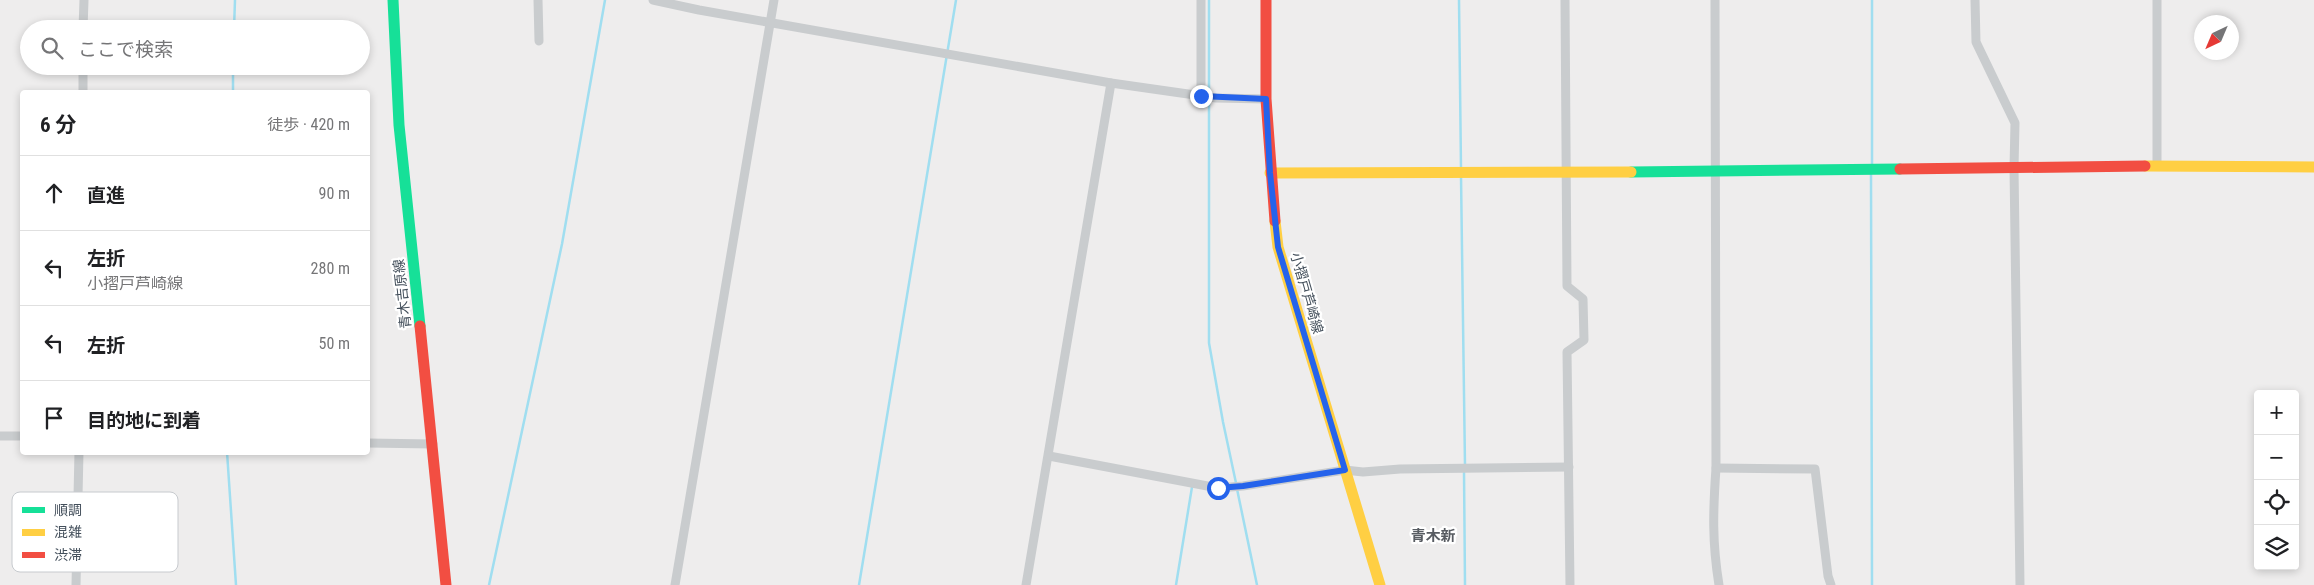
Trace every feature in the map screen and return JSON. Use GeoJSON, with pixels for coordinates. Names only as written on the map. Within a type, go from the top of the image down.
{"type":"FeatureCollection","features":[{"type":"Feature","properties":{"kind":"main road","name":"青木吉原線"},"geometry":{"type":"LineString","coordinates":[[393,0],[399,125],[446,585]]}},
{"type":"Feature","properties":{"kind":"main road","name":"小摺戸芦崎線"},"geometry":{"type":"LineString","coordinates":[[1266,0],[1266,99],[1270,173],[1278,247],[1380,585]]}},
{"type":"Feature","properties":{"kind":"main road"},"geometry":{"type":"LineString","coordinates":[[1270,173],[1716,172],[2157,166],[2314,167]]}},
{"type":"Feature","properties":{"kind":"street"},"geometry":{"type":"LineString","coordinates":[[83,20],[84,0]]}},
{"type":"Feature","properties":{"kind":"street"},"geometry":{"type":"LineString","coordinates":[[538,0],[539,41]]}},
{"type":"Feature","properties":{"kind":"street"},"geometry":{"type":"LineString","coordinates":[[652,0],[1111,83],[1201,96],[1266,99]]}},
{"type":"Feature","properties":{"kind":"street"},"geometry":{"type":"LineString","coordinates":[[675,585],[772,23],[774,0]]}},
{"type":"Feature","properties":{"kind":"street"},"geometry":{"type":"LineString","coordinates":[[1201,0],[1201,96]]}},
{"type":"Feature","properties":{"kind":"street"},"geometry":{"type":"LineString","coordinates":[[1565,0],[1567,286],[1582,299],[1584,340],[1567,352],[1570,585]]}},
{"type":"Feature","properties":{"kind":"street"},"geometry":{"type":"LineString","coordinates":[[1715,0],[1716,468],[1712,518],[1713,551],[1719,585]]}},
{"type":"Feature","properties":{"kind":"street"},"geometry":{"type":"LineString","coordinates":[[1976,0],[1976,42],[2015,123],[2020,585]]}},
{"type":"Feature","properties":{"kind":"street"},"geometry":{"type":"LineString","coordinates":[[2157,0],[2157,166]]}},
{"type":"Feature","properties":{"kind":"street"},"geometry":{"type":"LineString","coordinates":[[82,90],[83,75]]}},
{"type":"Feature","properties":{"kind":"street"},"geometry":{"type":"LineString","coordinates":[[1026,585],[1111,83]]}},
{"type":"Feature","properties":{"kind":"street"},"geometry":{"type":"LineString","coordinates":[[0,436],[20,436]]}},
{"type":"Feature","properties":{"kind":"street"},"geometry":{"type":"LineString","coordinates":[[370,443],[433,444]]}},
{"type":"Feature","properties":{"kind":"street"},"geometry":{"type":"LineString","coordinates":[[78,492],[79,455]]}},
{"type":"Feature","properties":{"kind":"street"},"geometry":{"type":"LineString","coordinates":[[1049,456],[1218,488],[1243,486],[1345,470],[1363,472],[1569,467]]}},
{"type":"Feature","properties":{"kind":"street"},"geometry":{"type":"LineString","coordinates":[[1716,468],[1814,469],[1831,585]]}},
{"type":"Feature","properties":{"kind":"street"},"geometry":{"type":"LineString","coordinates":[[76,572],[76,585]]}},
{"type":"Feature","properties":{"kind":"waterway"},"geometry":{"type":"LineString","coordinates":[[234,20],[235,0]]}},
{"type":"Feature","properties":{"kind":"waterway"},"geometry":{"type":"LineString","coordinates":[[489,585],[562,244],[605,0]]}},
{"type":"Feature","properties":{"kind":"waterway"},"geometry":{"type":"LineString","coordinates":[[859,585],[956,0]]}},
{"type":"Feature","properties":{"kind":"waterway"},"geometry":{"type":"LineString","coordinates":[[1209,0],[1209,343],[1236,483]]}},
{"type":"Feature","properties":{"kind":"waterway"},"geometry":{"type":"LineString","coordinates":[[1459,0],[1461,168]]}},
{"type":"Feature","properties":{"kind":"waterway"},"geometry":{"type":"LineString","coordinates":[[1872,0],[1872,166]]}},
{"type":"Feature","properties":{"kind":"waterway"},"geometry":{"type":"LineString","coordinates":[[233,75],[233,90]]}},
{"type":"Feature","properties":{"kind":"waterway"},"geometry":{"type":"LineString","coordinates":[[1871,174],[1872,585]]}},
{"type":"Feature","properties":{"kind":"waterway"},"geometry":{"type":"LineString","coordinates":[[1461,176],[1465,466]]}},
{"type":"Feature","properties":{"kind":"waterway"},"geometry":{"type":"LineString","coordinates":[[227,455],[236,585]]}},
{"type":"Feature","properties":{"kind":"waterway"},"geometry":{"type":"LineString","coordinates":[[1464,471],[1465,585]]}},
{"type":"Feature","properties":{"kind":"waterway"},"geometry":{"type":"LineString","coordinates":[[1176,585],[1192,487]]}},
{"type":"Feature","properties":{"kind":"waterway"},"geometry":{"type":"LineString","coordinates":[[1237,489],[1257,585]]}},
{"type":"Feature","properties":{"kind":"traffic: fast"},"geometry":{"type":"LineString","coordinates":[[393,0],[399,125],[420,326]]}},
{"type":"Feature","properties":{"kind":"traffic: fast"},"geometry":{"type":"LineString","coordinates":[[1631,172],[1900,169]]}},
{"type":"Feature","properties":{"kind":"traffic: slow"},"geometry":{"type":"LineString","coordinates":[[2145,166],[2314,167]]}},
{"type":"Feature","properties":{"kind":"traffic: slow"},"geometry":{"type":"LineString","coordinates":[[1270,173],[1631,172]]}},
{"type":"Feature","properties":{"kind":"traffic: slow"},"geometry":{"type":"LineString","coordinates":[[1275,221],[1278,247],[1380,585]]}},
{"type":"Feature","properties":{"kind":"traffic: jam"},"geometry":{"type":"LineString","coordinates":[[1266,0],[1266,99],[1275,221]]}},
{"type":"Feature","properties":{"kind":"traffic: jam"},"geometry":{"type":"LineString","coordinates":[[1900,169],[2145,166]]}},
{"type":"Feature","properties":{"kind":"traffic: jam"},"geometry":{"type":"LineString","coordinates":[[420,326],[446,585]]}},
{"type":"Feature","properties":{"kind":"district","name":"青木新"},"geometry":{"type":"Point","coordinates":[1433,536]}},
{"type":"Feature","properties":{"kind":"route"},"geometry":{"type":"LineString","coordinates":[[1201,96],[1266,99],[1270,173],[1278,247],[1345,470],[1243,486],[1218,488]]}}]}
